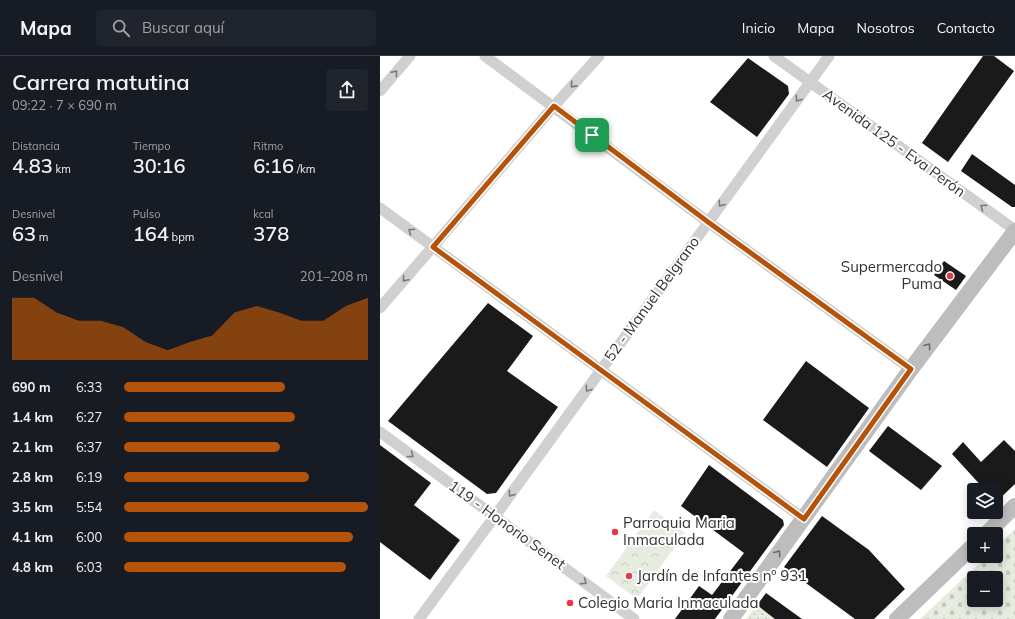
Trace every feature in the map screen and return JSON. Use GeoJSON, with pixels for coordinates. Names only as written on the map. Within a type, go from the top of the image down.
{"type":"FeatureCollection","features":[{"type":"Feature","properties":{"kind":"street"},"geometry":{"type":"LineString","coordinates":[[380,91],[410,56]]}},
{"type":"Feature","properties":{"kind":"street"},"geometry":{"type":"LineString","coordinates":[[485,56],[708,222],[911,369]]}},
{"type":"Feature","properties":{"kind":"street"},"geometry":{"type":"LineString","coordinates":[[380,308],[599,56]]}},
{"type":"Feature","properties":{"kind":"street","name":"Avenida 125 - Eva Perón"},"geometry":{"type":"LineString","coordinates":[[774,56],[1015,230]]}},
{"type":"Feature","properties":{"kind":"street","name":"52 - Manuel Belgrano"},"geometry":{"type":"LineString","coordinates":[[419,619],[829,56]]}},
{"type":"Feature","properties":{"kind":"street"},"geometry":{"type":"LineString","coordinates":[[380,208],[804,519]]}},
{"type":"Feature","properties":{"kind":"street"},"geometry":{"type":"LineString","coordinates":[[731,619],[911,369],[1015,230]]}},
{"type":"Feature","properties":{"kind":"street","name":"119 - Honorio Senet"},"geometry":{"type":"LineString","coordinates":[[380,432],[634,619]]}},
{"type":"Feature","properties":{"kind":"street"},"geometry":{"type":"LineString","coordinates":[[993,527],[1015,506]]}},
{"type":"Feature","properties":{"kind":"street"},"geometry":{"type":"LineString","coordinates":[[897,619],[967,552]]}},
{"type":"Feature","properties":{"kind":"green space"},"geometry":{"type":"Polygon","coordinates":[[[654,510],[685,533],[637,599],[606,576],[654,510]]]}},
{"type":"Feature","properties":{"kind":"green space"},"geometry":{"type":"Polygon","coordinates":[[[1015,529],[1015,619],[920,619],[967,575],[967,607],[1003,607],[1003,571],[971,571],[980,563],[1003,563],[1003,540],[1015,529]]]}},
{"type":"Feature","properties":{"kind":"green space"},"geometry":{"type":"Polygon","coordinates":[[[757,605],[775,619],[746,619],[757,605]]]}},
{"type":"Feature","properties":{"kind":"building"},"geometry":{"type":"Polygon","coordinates":[[[983,56],[994,56],[1014,71],[948,162],[922,143],[983,56]]]}},
{"type":"Feature","properties":{"kind":"building"},"geometry":{"type":"Polygon","coordinates":[[[748,58],[788,86],[789,94],[757,137],[710,102],[748,58]]]}},
{"type":"Feature","properties":{"kind":"building"},"geometry":{"type":"Polygon","coordinates":[[[972,154],[1015,185],[1015,207],[1012,207],[961,171],[972,154]]]}},
{"type":"Feature","properties":{"kind":"building","name":"Supermercado Puma"},"geometry":{"type":"Polygon","coordinates":[[[944,261],[966,276],[956,290],[934,275],[944,261]]]}},
{"type":"Feature","properties":{"kind":"building"},"geometry":{"type":"Polygon","coordinates":[[[488,303],[533,336],[507,371],[558,407],[496,493],[487,494],[388,421],[488,303]]]}},
{"type":"Feature","properties":{"kind":"building"},"geometry":{"type":"Polygon","coordinates":[[[806,361],[869,408],[827,467],[763,420],[806,361]]]}},
{"type":"Feature","properties":{"kind":"building"},"geometry":{"type":"Polygon","coordinates":[[[888,426],[942,466],[921,490],[869,451],[888,426]]]}},
{"type":"Feature","properties":{"kind":"building"},"geometry":{"type":"Polygon","coordinates":[[[1004,440],[1015,451],[1015,484],[1003,495],[1003,483],[979,483],[952,454],[963,442],[981,462],[1004,440]]]}},
{"type":"Feature","properties":{"kind":"building"},"geometry":{"type":"Polygon","coordinates":[[[380,445],[431,483],[414,505],[460,540],[430,580],[380,542],[380,445]]]}},
{"type":"Feature","properties":{"kind":"building"},"geometry":{"type":"Polygon","coordinates":[[[709,465],[783,520],[784,525],[715,619],[675,619],[699,586],[712,595],[744,553],[681,506],[709,465]]]}},
{"type":"Feature","properties":{"kind":"building"},"geometry":{"type":"Polygon","coordinates":[[[822,516],[869,550],[905,589],[874,619],[855,619],[784,567],[822,516]]]}},
{"type":"Feature","properties":{"kind":"building"},"geometry":{"type":"Polygon","coordinates":[[[766,593],[802,619],[775,619],[757,605],[766,593]]]}},
{"type":"Feature","properties":{"kind":"place","name":"Supermercado Puma"},"geometry":{"type":"Point","coordinates":[950,276]}},
{"type":"Feature","properties":{"kind":"place","name":"Parroquia Maria Inmaculada"},"geometry":{"type":"Point","coordinates":[615,532]}},
{"type":"Feature","properties":{"kind":"place","name":"Jardín de Infantes nº 931"},"geometry":{"type":"Point","coordinates":[629,576]}},
{"type":"Feature","properties":{"kind":"place","name":"Colegio Maria Inmaculada"},"geometry":{"type":"Point","coordinates":[570,603]}},
{"type":"Feature","properties":{"kind":"route"},"geometry":{"type":"LineString","coordinates":[[554,106],[592,135],[708,222],[911,369],[804,519],[433,247],[554,106]]}}]}
